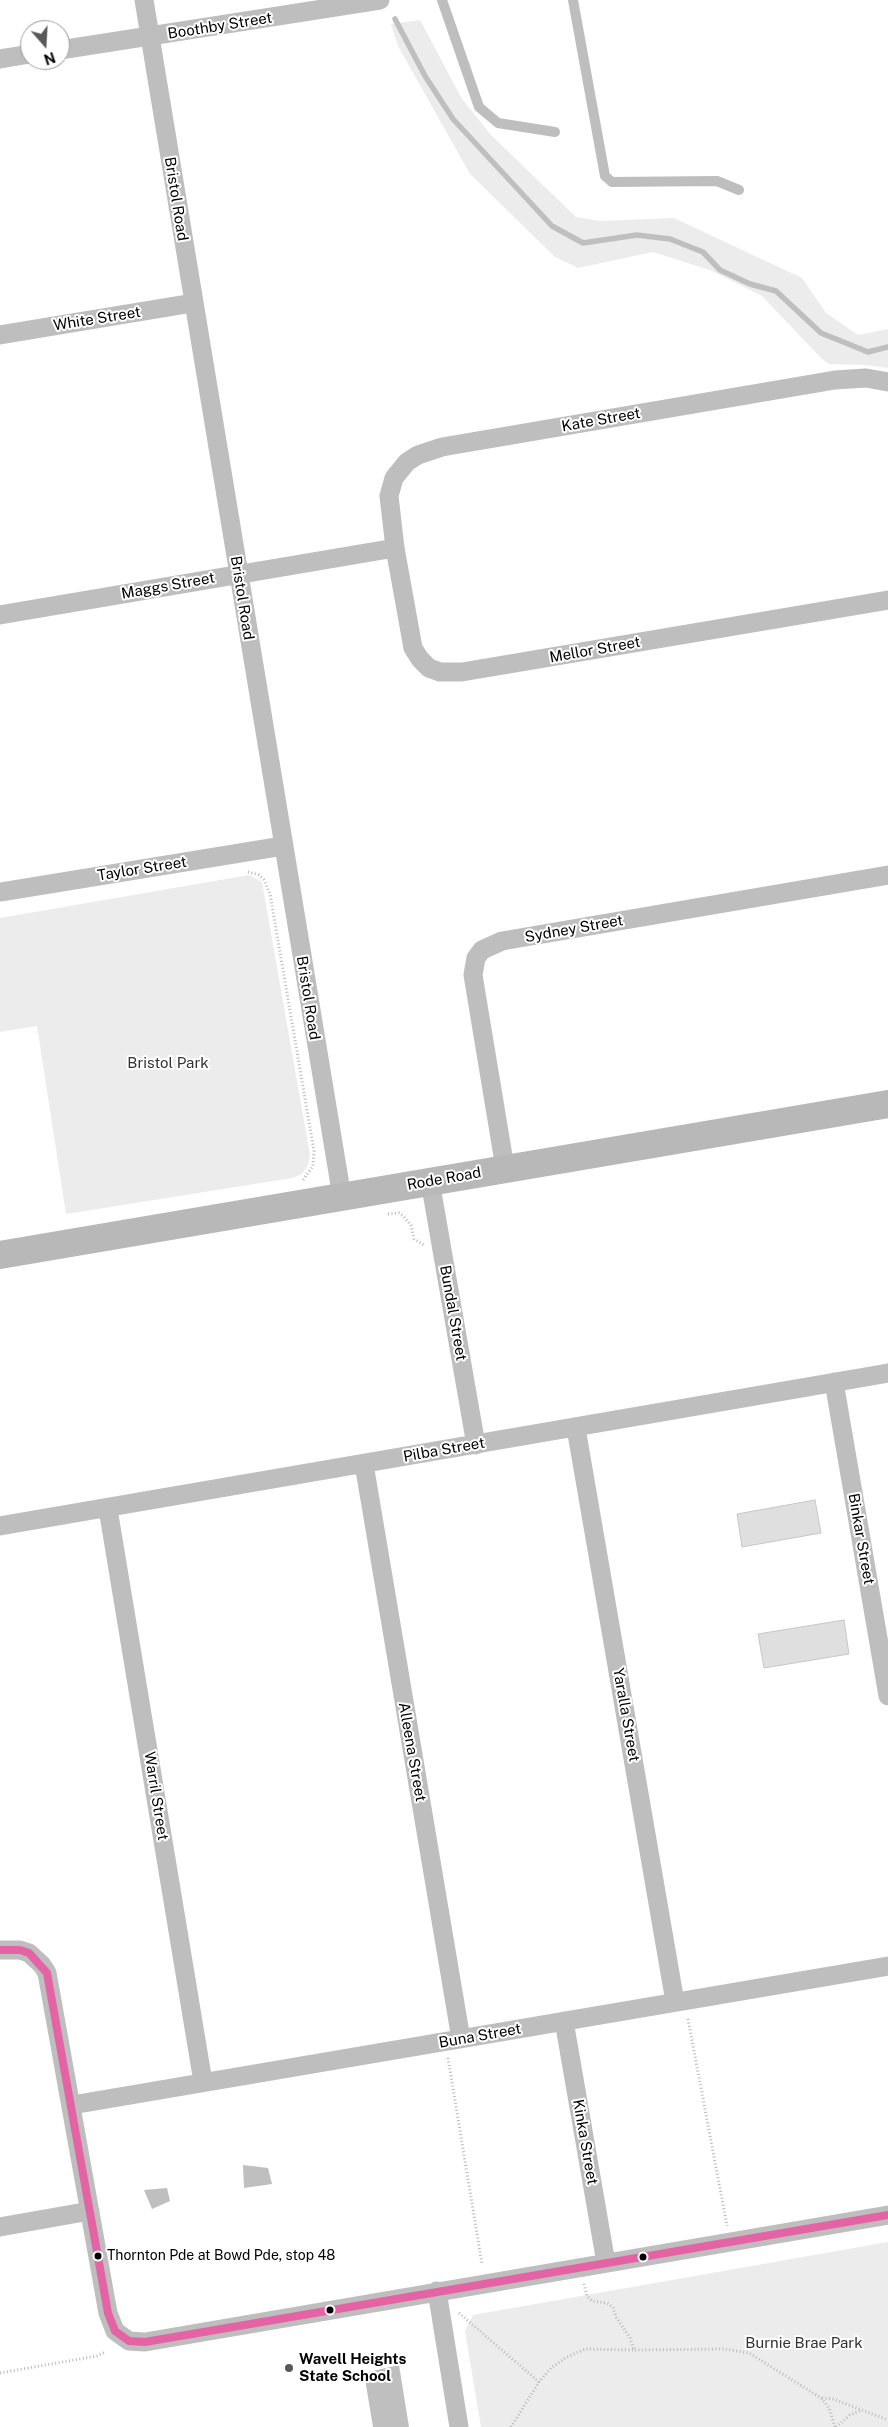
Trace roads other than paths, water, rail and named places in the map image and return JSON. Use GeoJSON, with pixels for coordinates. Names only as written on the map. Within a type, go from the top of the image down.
{"type":"FeatureCollection","features":[{"type":"Feature","properties":{"kind":"main road","name":"Rode Road"},"geometry":{"type":"LineString","coordinates":[[0,1255],[888,1104]]}},
{"type":"Feature","properties":{"kind":"street","name":"Bristol Road"},"geometry":{"type":"LineString","coordinates":[[144,0],[342,1197]]}},
{"type":"Feature","properties":{"kind":"street","name":"Boothby Street"},"geometry":{"type":"LineString","coordinates":[[70,48],[380,0]]}},
{"type":"Feature","properties":{"kind":"street"},"geometry":{"type":"LineString","coordinates":[[0,59],[20,56]]}},
{"type":"Feature","properties":{"kind":"street","name":"White Street"},"geometry":{"type":"LineString","coordinates":[[0,335],[193,303]]}},
{"type":"Feature","properties":{"kind":"street","name":"Kate Street"},"geometry":{"type":"LineString","coordinates":[[395,548],[390,507],[391,487],[394,478],[407,462],[429,451],[835,380],[866,378],[888,382]]}},
{"type":"Feature","properties":{"kind":"street","name":"Maggs Street"},"geometry":{"type":"LineString","coordinates":[[0,614],[395,548]]}},
{"type":"Feature","properties":{"kind":"street","name":"Mellor Street"},"geometry":{"type":"LineString","coordinates":[[395,548],[413,648],[429,668],[445,673],[462,672],[888,600]]}},
{"type":"Feature","properties":{"kind":"street","name":"Taylor Street"},"geometry":{"type":"LineString","coordinates":[[0,892],[283,846]]}},
{"type":"Feature","properties":{"kind":"street","name":"Sydney Street"},"geometry":{"type":"LineString","coordinates":[[505,1168],[473,975],[476,958],[482,950],[502,941],[888,875]]}},
{"type":"Feature","properties":{"kind":"street","name":"Bundal Street"},"geometry":{"type":"LineString","coordinates":[[430,1181],[476,1445]]}},
{"type":"Feature","properties":{"kind":"street","name":"Pilba Street"},"geometry":{"type":"LineString","coordinates":[[0,1526],[888,1374]]}},
{"type":"Feature","properties":{"kind":"street","name":"Binkar Street"},"geometry":{"type":"LineString","coordinates":[[834,1382],[888,1696]]}},
{"type":"Feature","properties":{"kind":"street","name":"Yaralla Street"},"geometry":{"type":"LineString","coordinates":[[576,1428],[680,2001]]}},
{"type":"Feature","properties":{"kind":"street","name":"Alleena Street"},"geometry":{"type":"LineString","coordinates":[[364,1464],[453,2041]]}},
{"type":"Feature","properties":{"kind":"street","name":"Warril Street"},"geometry":{"type":"LineString","coordinates":[[108,1509],[203,2082]]}},
{"type":"Feature","properties":{"kind":"street"},"geometry":{"type":"LineString","coordinates":[[0,1950],[10,1949],[29,1953],[42,1964],[47,1973],[108,2313],[118,2334],[129,2341],[145,2342],[888,2215]]}},
{"type":"Feature","properties":{"kind":"street","name":"Buna Street"},"geometry":{"type":"LineString","coordinates":[[72,2105],[888,1966]]}},
{"type":"Feature","properties":{"kind":"street","name":"Kinka Street"},"geometry":{"type":"LineString","coordinates":[[564,2021],[606,2264]]}},
{"type":"Feature","properties":{"kind":"street"},"geometry":{"type":"LineString","coordinates":[[0,2227],[90,2211]]}},
{"type":"Feature","properties":{"kind":"street"},"geometry":{"type":"LineString","coordinates":[[437,2291],[459,2427]]}},
{"type":"Feature","properties":{"kind":"lane"},"geometry":{"type":"LineString","coordinates":[[442,0],[478,107],[498,123],[555,132]]}},
{"type":"Feature","properties":{"kind":"lane"},"geometry":{"type":"LineString","coordinates":[[573,0],[605,176],[612,182],[717,181],[739,190]]}},
{"type":"Feature","properties":{"kind":"waterway"},"geometry":{"type":"LineString","coordinates":[[395,19],[425,76],[453,119],[552,226],[583,243],[637,235],[670,239],[703,252],[720,270],[750,284],[776,291],[821,333],[868,352],[888,347]]}},
{"type":"Feature","properties":{"kind":"place","name":"Thornton Pde at Bowd Pde, stop 48"},"geometry":{"type":"Point","coordinates":[98,2256]}},
{"type":"Feature","properties":{"kind":"place","name":"Wavell Heights State School"},"geometry":{"type":"Point","coordinates":[289,2368]}},
{"type":"Feature","properties":{"kind":"park label","name":"Bristol Park"},"geometry":{"type":"Point","coordinates":[168,1063]}},
{"type":"Feature","properties":{"kind":"park label","name":"Burnie Brae Park"},"geometry":{"type":"Point","coordinates":[804,2343]}}]}
